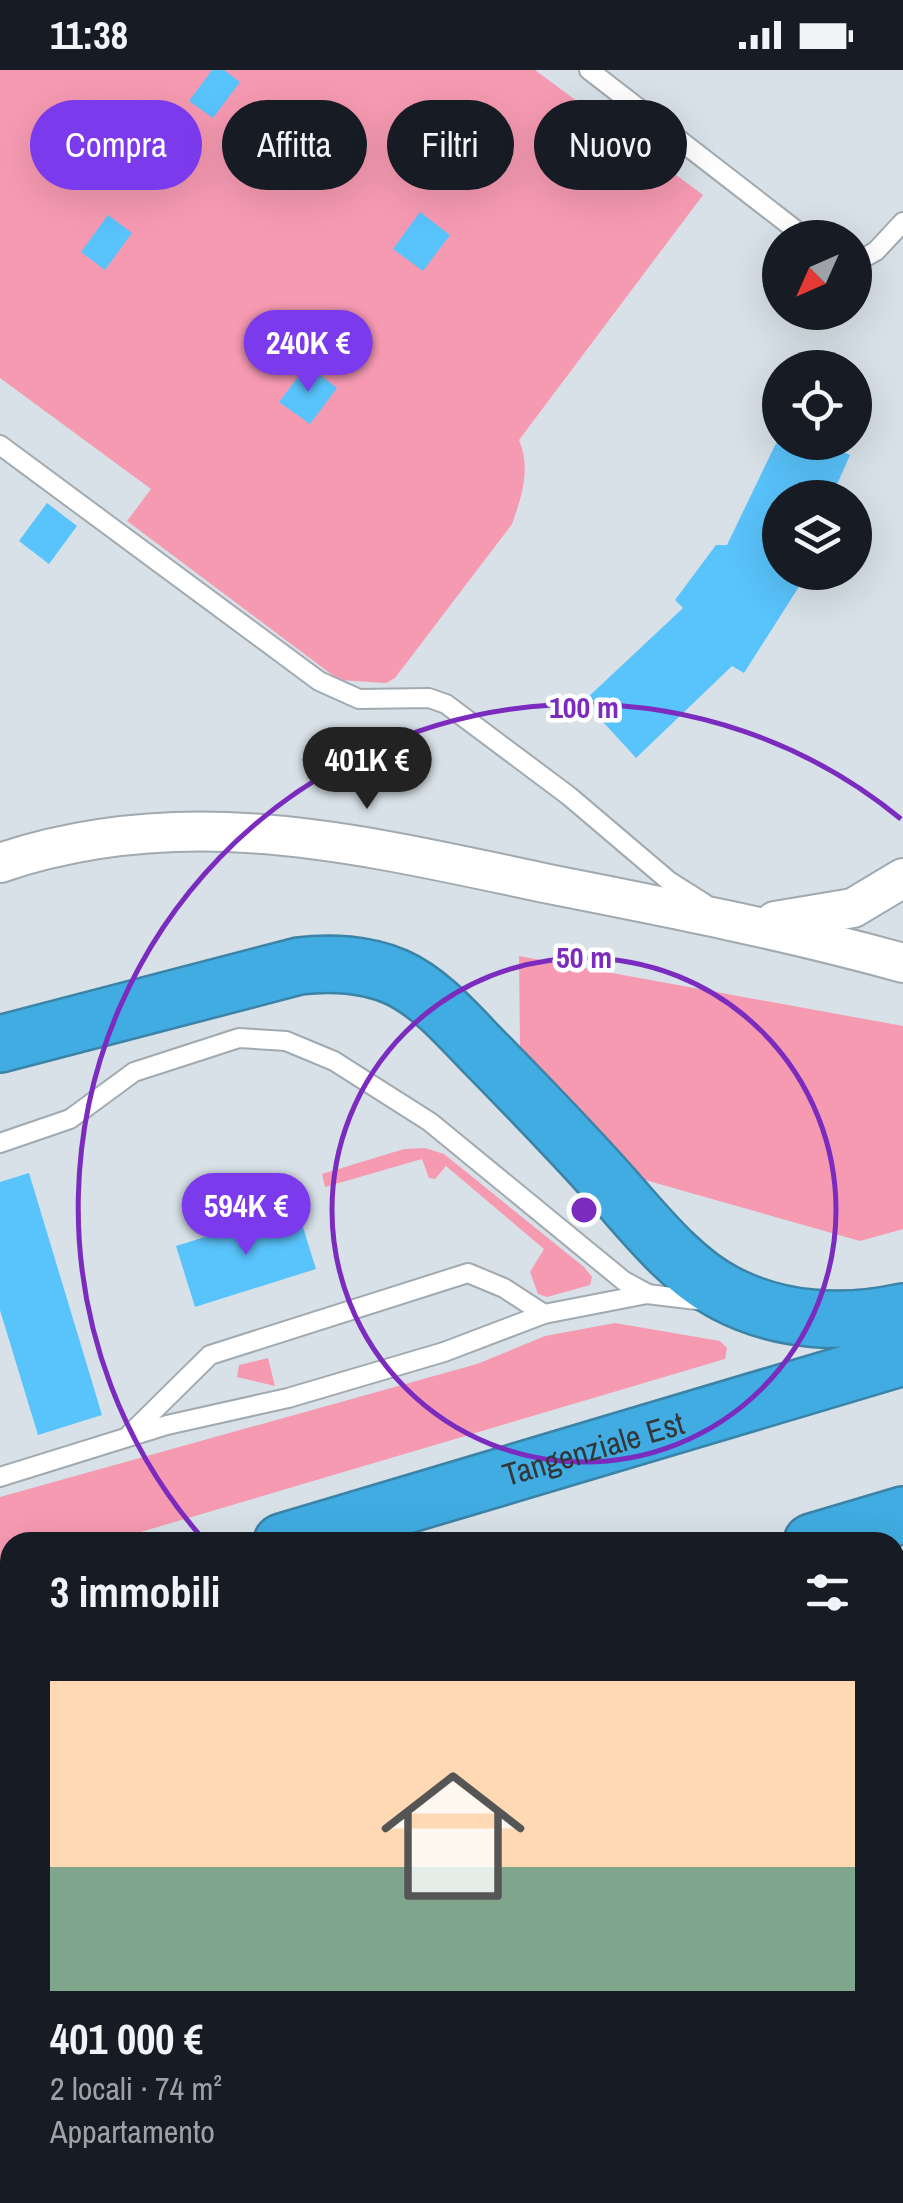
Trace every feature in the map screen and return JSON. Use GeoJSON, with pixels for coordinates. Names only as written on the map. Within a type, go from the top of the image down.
{"type":"FeatureCollection","features":[{"type":"Feature","properties":{"kind":"highway"},"geometry":{"type":"LineString","coordinates":[[0,1044],[298,966],[358,966],[395,976],[456,1024],[684,1262],[721,1292],[755,1306],[829,1320],[903,1312]]}},
{"type":"Feature","properties":{"kind":"highway","name":"Tangenziale Est"},"geometry":{"type":"LineString","coordinates":[[316,1532],[903,1357]]}},
{"type":"Feature","properties":{"kind":"highway"},"geometry":{"type":"LineString","coordinates":[[846,1532],[903,1515]]}},
{"type":"Feature","properties":{"kind":"street"},"geometry":{"type":"LineString","coordinates":[[0,863],[51,847],[178,829],[219,828],[333,840],[735,922],[903,963]]}},
{"type":"Feature","properties":{"kind":"street"},"geometry":{"type":"LineString","coordinates":[[735,922],[812,918],[853,908],[903,878]]}},
{"type":"Feature","properties":{"kind":"lane"},"geometry":{"type":"LineString","coordinates":[[589,70],[783,220]]}},
{"type":"Feature","properties":{"kind":"lane"},"geometry":{"type":"LineString","coordinates":[[872,252],[903,222]]}},
{"type":"Feature","properties":{"kind":"lane"},"geometry":{"type":"LineString","coordinates":[[0,444],[318,681],[359,699],[429,698],[446,704],[569,796],[669,881],[735,922]]}},
{"type":"Feature","properties":{"kind":"lane"},"geometry":{"type":"LineString","coordinates":[[0,1143],[70,1119],[134,1072],[240,1038],[286,1040],[334,1061],[430,1122],[624,1282],[646,1294]]}},
{"type":"Feature","properties":{"kind":"lane"},"geometry":{"type":"LineString","coordinates":[[126,1438],[210,1355],[420,1287],[468,1273],[504,1288],[544,1314]]}},
{"type":"Feature","properties":{"kind":"lane"},"geometry":{"type":"LineString","coordinates":[[0,1478],[126,1438],[288,1398],[444,1352],[544,1314],[646,1294],[755,1306]]}},
{"type":"Feature","properties":{"kind":"shaded area"},"geometry":{"type":"Polygon","coordinates":[[[0,70],[535,70],[575,100],[534,100],[534,190],[687,190],[687,183],[703,195],[519,440],[525,472],[512,524],[395,678],[386,683],[339,680],[127,521],[151,489],[0,378],[0,70]]]}},
{"type":"Feature","properties":{"kind":"shaded area"},"geometry":{"type":"Polygon","coordinates":[[[519,956],[903,1026],[903,1229],[860,1241],[631,1176],[520,1046],[519,956]]]}},
{"type":"Feature","properties":{"kind":"shaded area"},"geometry":{"type":"Polygon","coordinates":[[[425,1148],[444,1154],[584,1267],[592,1277],[590,1285],[547,1297],[538,1294],[530,1272],[544,1249],[446,1166],[435,1179],[429,1178],[422,1159],[325,1187],[322,1174],[404,1149],[425,1148]]]}},
{"type":"Feature","properties":{"kind":"shaded area"},"geometry":{"type":"Polygon","coordinates":[[[615,1323],[720,1341],[727,1348],[725,1359],[141,1532],[0,1532],[0,1497],[477,1364],[545,1336],[615,1323]]]}},
{"type":"Feature","properties":{"kind":"shaded area"},"geometry":{"type":"Polygon","coordinates":[[[268,1358],[275,1386],[237,1377],[239,1365],[268,1358]]]}},
{"type":"Feature","properties":{"kind":"building"},"geometry":{"type":"Polygon","coordinates":[[[212,70],[224,70],[240,82],[226,100],[222,100],[213,118],[202,110],[202,100],[190,100],[212,70]]]}},
{"type":"Feature","properties":{"kind":"building"},"geometry":{"type":"Polygon","coordinates":[[[420,212],[450,235],[423,271],[393,249],[420,212]]]}},
{"type":"Feature","properties":{"kind":"building"},"geometry":{"type":"Polygon","coordinates":[[[108,215],[132,233],[105,270],[81,252],[108,215]]]}},
{"type":"Feature","properties":{"kind":"building"},"geometry":{"type":"Polygon","coordinates":[[[307,365],[337,388],[310,424],[279,402],[307,365]]]}},
{"type":"Feature","properties":{"kind":"building"},"geometry":{"type":"Polygon","coordinates":[[[768,460],[848,460],[839,480],[762,480],[762,590],[797,590],[744,673],[732,666],[636,758],[584,701],[683,608],[675,600],[716,545],[727,545],[768,460]]]}},
{"type":"Feature","properties":{"kind":"building"},"geometry":{"type":"Polygon","coordinates":[[[47,503],[77,526],[49,564],[19,541],[47,503]]]}},
{"type":"Feature","properties":{"kind":"building"},"geometry":{"type":"Polygon","coordinates":[[[29,1173],[102,1415],[38,1435],[0,1310],[0,1182],[29,1173]]]}},
{"type":"Feature","properties":{"kind":"building"},"geometry":{"type":"Polygon","coordinates":[[[297,1208],[316,1269],[195,1307],[176,1246],[297,1208]]]}}]}
